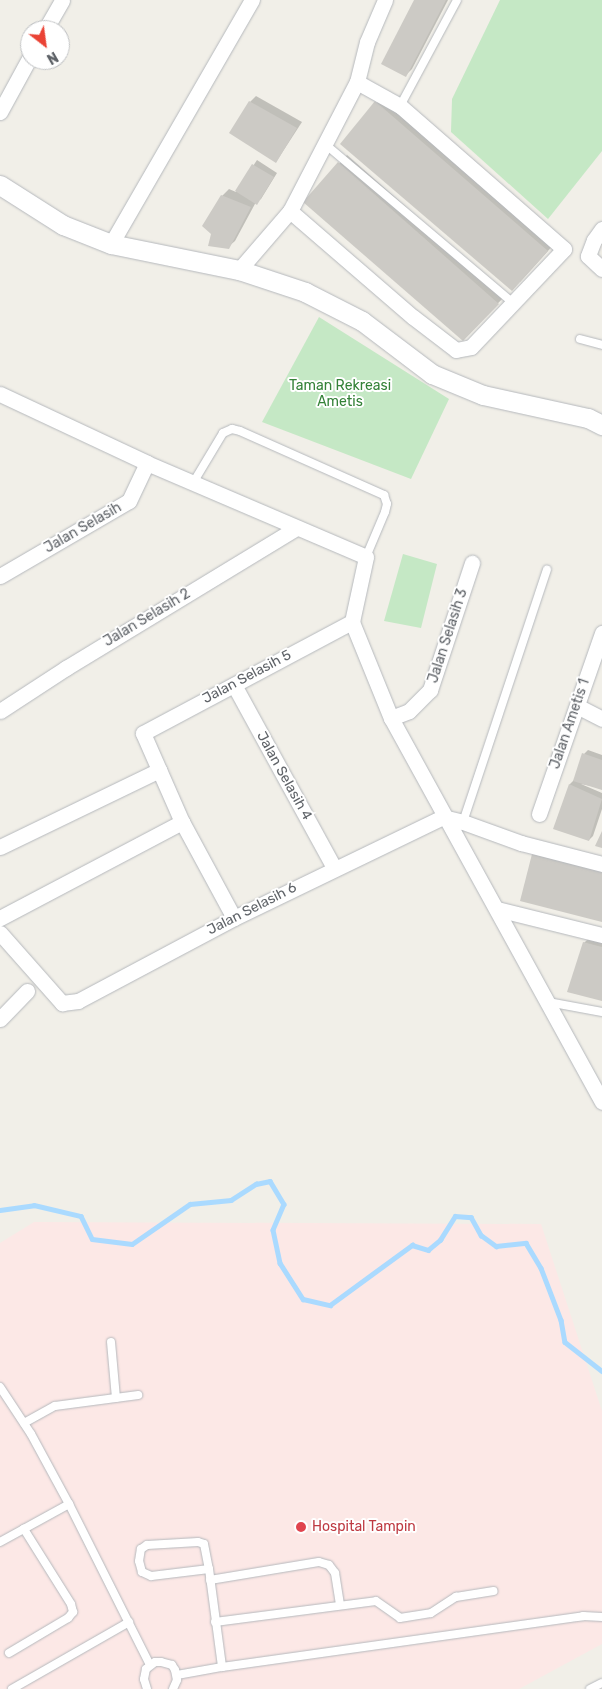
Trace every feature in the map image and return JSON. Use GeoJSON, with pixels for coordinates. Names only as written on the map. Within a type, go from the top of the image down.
{"type":"FeatureCollection","features":[{"type":"Feature","properties":{"kind":"street"},"geometry":{"type":"LineString","coordinates":[[51,20],[62,0]]}},
{"type":"Feature","properties":{"kind":"street"},"geometry":{"type":"LineString","coordinates":[[112,244],[252,0]]}},
{"type":"Feature","properties":{"kind":"street"},"geometry":{"type":"LineString","coordinates":[[239,270],[290,211],[357,82],[367,42],[385,0]]}},
{"type":"Feature","properties":{"kind":"street"},"geometry":{"type":"LineString","coordinates":[[0,112],[23,70]]}},
{"type":"Feature","properties":{"kind":"street"},"geometry":{"type":"LineString","coordinates":[[290,211],[413,317],[456,350],[472,347],[564,250],[400,106],[357,82]]}},
{"type":"Feature","properties":{"kind":"street"},"geometry":{"type":"LineString","coordinates":[[0,185],[63,225],[112,244],[239,270],[305,292],[362,321],[432,374],[483,395],[588,418],[602,425]]}},
{"type":"Feature","properties":{"kind":"street"},"geometry":{"type":"LineString","coordinates":[[602,229],[594,240],[588,256],[602,269]]}},
{"type":"Feature","properties":{"kind":"street"},"geometry":{"type":"LineString","coordinates":[[0,394],[147,463],[366,557],[352,622],[391,718],[444,817],[548,1002],[597,1084],[602,1102]]}},
{"type":"Feature","properties":{"kind":"street","name":"Jalan Selasih"},"geometry":{"type":"LineString","coordinates":[[0,576],[129,501],[147,463]]}},
{"type":"Feature","properties":{"kind":"street","name":"Jalan Selasih 2"},"geometry":{"type":"LineString","coordinates":[[0,711],[66,668],[296,528]]}},
{"type":"Feature","properties":{"kind":"street","name":"Jalan Selasih 3"},"geometry":{"type":"LineString","coordinates":[[391,718],[409,711],[430,690],[472,563]]}},
{"type":"Feature","properties":{"kind":"street","name":"Jalan Selasih 5"},"geometry":{"type":"LineString","coordinates":[[159,770],[142,733],[352,622]]}},
{"type":"Feature","properties":{"kind":"street","name":"Jalan Ametis 1"},"geometry":{"type":"LineString","coordinates":[[539,814],[600,642]]}},
{"type":"Feature","properties":{"kind":"street","name":"Jalan Selasih 4"},"geometry":{"type":"LineString","coordinates":[[234,684],[334,868]]}},
{"type":"Feature","properties":{"kind":"street"},"geometry":{"type":"LineString","coordinates":[[577,706],[602,719]]}},
{"type":"Feature","properties":{"kind":"street"},"geometry":{"type":"LineString","coordinates":[[0,848],[159,770],[182,822],[234,918]]}},
{"type":"Feature","properties":{"kind":"street"},"geometry":{"type":"LineString","coordinates":[[444,817],[521,843],[602,864]]}},
{"type":"Feature","properties":{"kind":"street","name":"Jalan Selasih 6"},"geometry":{"type":"LineString","coordinates":[[0,933],[62,1003],[78,1001],[234,918],[334,868],[444,817]]}},
{"type":"Feature","properties":{"kind":"street"},"geometry":{"type":"LineString","coordinates":[[0,918],[182,822]]}},
{"type":"Feature","properties":{"kind":"street"},"geometry":{"type":"LineString","coordinates":[[497,909],[602,935]]}},
{"type":"Feature","properties":{"kind":"street"},"geometry":{"type":"LineString","coordinates":[[0,1019],[27,991]]}},
{"type":"Feature","properties":{"kind":"lane"},"geometry":{"type":"LineString","coordinates":[[400,106],[456,0]]}},
{"type":"Feature","properties":{"kind":"lane"},"geometry":{"type":"LineString","coordinates":[[325,144],[513,303]]}},
{"type":"Feature","properties":{"kind":"lane"},"geometry":{"type":"LineString","coordinates":[[580,340],[602,345]]}},
{"type":"Feature","properties":{"kind":"lane"},"geometry":{"type":"LineString","coordinates":[[192,483],[223,433],[232,428],[240,431],[384,495],[387,504],[386,512],[366,557]]}},
{"type":"Feature","properties":{"kind":"lane"},"geometry":{"type":"LineString","coordinates":[[463,822],[547,570]]}},
{"type":"Feature","properties":{"kind":"lane"},"geometry":{"type":"LineString","coordinates":[[548,1002],[602,1012]]}},
{"type":"Feature","properties":{"kind":"lane"},"geometry":{"type":"LineString","coordinates":[[111,1342],[116,1398]]}},
{"type":"Feature","properties":{"kind":"lane"},"geometry":{"type":"LineString","coordinates":[[0,1387],[24,1423],[69,1504],[150,1665]]}},
{"type":"Feature","properties":{"kind":"lane"},"geometry":{"type":"LineString","coordinates":[[24,1423],[55,1406],[138,1395]]}},
{"type":"Feature","properties":{"kind":"lane"},"geometry":{"type":"LineString","coordinates":[[0,1542],[69,1504]]}},
{"type":"Feature","properties":{"kind":"lane"},"geometry":{"type":"LineString","coordinates":[[9,1653],[68,1618],[73,1612],[71,1604],[24,1529]]}},
{"type":"Feature","properties":{"kind":"lane"},"geometry":{"type":"LineString","coordinates":[[209,1569],[151,1576],[142,1572],[138,1561],[141,1549],[147,1545],[198,1542],[204,1544],[209,1569],[222,1667]]}},
{"type":"Feature","properties":{"kind":"lane"},"geometry":{"type":"LineString","coordinates":[[210,1580],[318,1562],[329,1565],[335,1573],[340,1605]]}},
{"type":"Feature","properties":{"kind":"lane"},"geometry":{"type":"LineString","coordinates":[[215,1622],[376,1601],[400,1618],[431,1614],[456,1597],[494,1591]]}},
{"type":"Feature","properties":{"kind":"lane"},"geometry":{"type":"LineString","coordinates":[[177,1675],[583,1616],[602,1617]]}},
{"type":"Feature","properties":{"kind":"lane"},"geometry":{"type":"LineString","coordinates":[[12,1689],[129,1622]]}},
{"type":"Feature","properties":{"kind":"lane"},"geometry":{"type":"LineString","coordinates":[[137,1689],[146,1687],[144,1674],[150,1665],[155,1662],[166,1663],[172,1666],[177,1675],[173,1689]]}},
{"type":"Feature","properties":{"kind":"lane"},"geometry":{"type":"LineString","coordinates":[[590,1689],[602,1682]]}},
{"type":"Feature","properties":{"kind":"shaded area","name":"Hospital Tampin"},"geometry":{"type":"Polygon","coordinates":[[[34,1222],[541,1224],[602,1411],[602,1644],[519,1689],[0,1689],[0,1243],[34,1222]]]}},
{"type":"Feature","properties":{"kind":"green space"},"geometry":{"type":"Polygon","coordinates":[[[500,0],[602,0],[602,151],[548,219],[451,132],[452,99],[500,0]]]}},
{"type":"Feature","properties":{"kind":"green space","name":"Taman Rekreasi Ametis"},"geometry":{"type":"Polygon","coordinates":[[[319,317],[449,399],[411,479],[262,422],[319,317]]]}},
{"type":"Feature","properties":{"kind":"green space"},"geometry":{"type":"Polygon","coordinates":[[[403,554],[437,564],[421,628],[384,621],[403,554]]]}},
{"type":"Feature","properties":{"kind":"building"},"geometry":{"type":"Polygon","coordinates":[[[414,0],[446,0],[406,77],[381,64],[414,0]]]}},
{"type":"Feature","properties":{"kind":"building"},"geometry":{"type":"Polygon","coordinates":[[[249,101],[297,128],[276,163],[229,133],[249,101]]]}},
{"type":"Feature","properties":{"kind":"building"},"geometry":{"type":"Polygon","coordinates":[[[375,101],[548,251],[512,291],[340,144],[375,101]]]}},
{"type":"Feature","properties":{"kind":"building"},"geometry":{"type":"Polygon","coordinates":[[[338,162],[499,304],[463,341],[303,202],[338,162]]]}},
{"type":"Feature","properties":{"kind":"building"},"geometry":{"type":"Polygon","coordinates":[[[252,164],[274,177],[257,205],[235,191],[252,164]]]}},
{"type":"Feature","properties":{"kind":"building"},"geometry":{"type":"Polygon","coordinates":[[[221,195],[251,207],[229,249],[208,246],[211,234],[202,226],[221,195]]]}},
{"type":"Feature","properties":{"kind":"building"},"geometry":{"type":"Polygon","coordinates":[[[582,753],[602,760],[602,790],[573,781],[582,753]]]}},
{"type":"Feature","properties":{"kind":"building"},"geometry":{"type":"Polygon","coordinates":[[[569,784],[602,799],[589,841],[553,829],[569,784]]]}},
{"type":"Feature","properties":{"kind":"building"},"geometry":{"type":"Polygon","coordinates":[[[602,831],[602,848],[595,846],[602,831]]]}},
{"type":"Feature","properties":{"kind":"building"},"geometry":{"type":"Polygon","coordinates":[[[532,854],[602,871],[602,922],[520,901],[532,854]]]}},
{"type":"Feature","properties":{"kind":"building"},"geometry":{"type":"Polygon","coordinates":[[[583,942],[602,947],[602,1001],[567,992],[583,942]]]}},
{"type":"Feature","properties":{"kind":"waterway"},"geometry":{"type":"LineString","coordinates":[[0,1210],[34,1205],[81,1216],[92,1239],[132,1244],[190,1204],[231,1200],[256,1184],[270,1181],[284,1204],[273,1230],[280,1263],[303,1299],[330,1305],[412,1245],[428,1250],[440,1240],[455,1216],[471,1217],[481,1235],[496,1246],[526,1243],[541,1268],[561,1320],[565,1342],[602,1371]]}},
{"type":"Feature","properties":{"kind":"place","name":"Hospital Tampin"},"geometry":{"type":"Point","coordinates":[301,1527]}}]}
